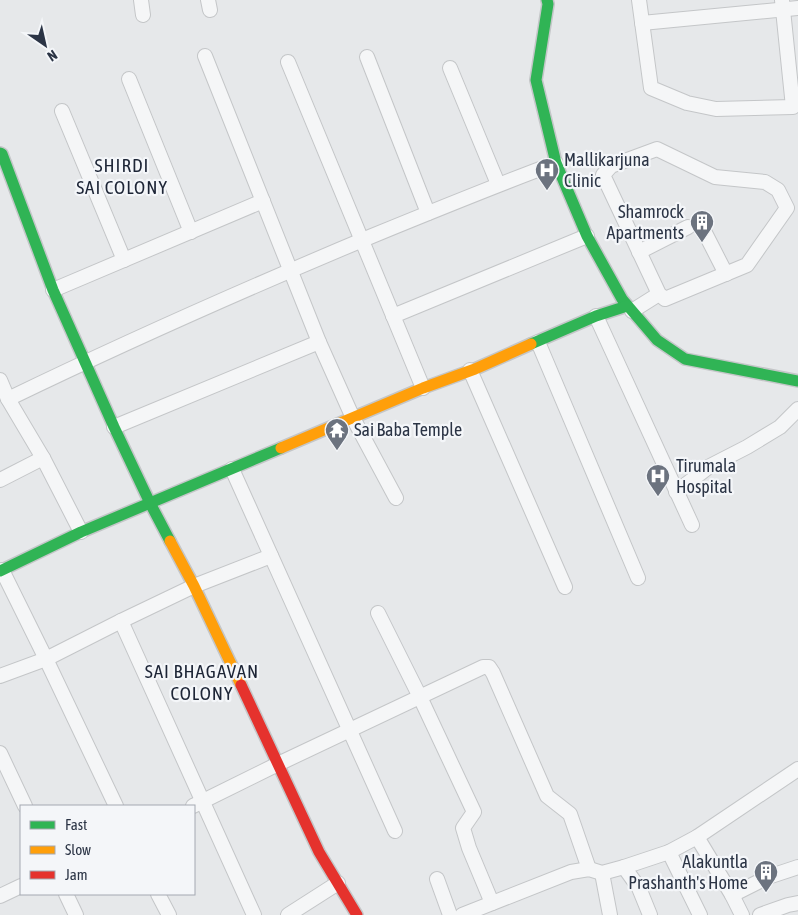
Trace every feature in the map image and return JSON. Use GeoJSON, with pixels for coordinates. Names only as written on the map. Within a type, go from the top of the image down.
{"type":"FeatureCollection","features":[{"type":"Feature","properties":{"kind":"street"},"geometry":{"type":"LineString","coordinates":[[141,0],[144,15]]}},
{"type":"Feature","properties":{"kind":"street"},"geometry":{"type":"LineString","coordinates":[[639,0],[652,88],[688,103],[716,109],[793,107],[782,5]]}},
{"type":"Feature","properties":{"kind":"street"},"geometry":{"type":"LineString","coordinates":[[548,2],[536,80],[556,163],[587,236],[622,299],[656,340],[685,359],[798,381]]}},
{"type":"Feature","properties":{"kind":"street"},"geometry":{"type":"LineString","coordinates":[[642,23],[782,5],[798,8]]}},
{"type":"Feature","properties":{"kind":"street"},"geometry":{"type":"LineString","coordinates":[[205,56],[319,342],[353,418],[396,498]]}},
{"type":"Feature","properties":{"kind":"street"},"geometry":{"type":"LineString","coordinates":[[367,57],[428,213]]}},
{"type":"Feature","properties":{"kind":"street"},"geometry":{"type":"LineString","coordinates":[[288,62],[422,388]]}},
{"type":"Feature","properties":{"kind":"street"},"geometry":{"type":"LineString","coordinates":[[450,68],[498,184]]}},
{"type":"Feature","properties":{"kind":"street"},"geometry":{"type":"LineString","coordinates":[[129,79],[191,232]]}},
{"type":"Feature","properties":{"kind":"street"},"geometry":{"type":"LineString","coordinates":[[62,111],[124,260]]}},
{"type":"Feature","properties":{"kind":"street"},"geometry":{"type":"LineString","coordinates":[[657,149],[714,177],[765,182],[778,190],[787,208],[747,265],[726,274],[666,299],[659,294],[603,175],[611,166],[657,149]]}},
{"type":"Feature","properties":{"kind":"street"},"geometry":{"type":"LineString","coordinates":[[1,153],[53,290],[84,362],[150,503],[194,586],[319,852],[346,915]]}},
{"type":"Feature","properties":{"kind":"street"},"geometry":{"type":"LineString","coordinates":[[8,399],[84,362],[290,270],[498,184],[556,163]]}},
{"type":"Feature","properties":{"kind":"street"},"geometry":{"type":"LineString","coordinates":[[53,290],[263,201]]}},
{"type":"Feature","properties":{"kind":"street"},"geometry":{"type":"LineString","coordinates":[[639,252],[688,228]]}},
{"type":"Feature","properties":{"kind":"street"},"geometry":{"type":"LineString","coordinates":[[704,231],[726,274]]}},
{"type":"Feature","properties":{"kind":"street"},"geometry":{"type":"LineString","coordinates":[[393,316],[587,236]]}},
{"type":"Feature","properties":{"kind":"street"},"geometry":{"type":"LineString","coordinates":[[116,805],[46,659],[1,571],[81,532],[422,388],[538,342],[596,316],[630,309],[659,294]]}},
{"type":"Feature","properties":{"kind":"street"},"geometry":{"type":"LineString","coordinates":[[596,316],[692,526]]}},
{"type":"Feature","properties":{"kind":"street"},"geometry":{"type":"LineString","coordinates":[[114,426],[319,342]]}},
{"type":"Feature","properties":{"kind":"street"},"geometry":{"type":"LineString","coordinates":[[538,342],[638,578]]}},
{"type":"Feature","properties":{"kind":"street"},"geometry":{"type":"LineString","coordinates":[[470,370],[565,587]]}},
{"type":"Feature","properties":{"kind":"street"},"geometry":{"type":"LineString","coordinates":[[0,380],[8,399],[43,458],[81,532]]}},
{"type":"Feature","properties":{"kind":"street"},"geometry":{"type":"LineString","coordinates":[[676,492],[710,466],[747,447],[780,426],[798,409]]}},
{"type":"Feature","properties":{"kind":"street"},"geometry":{"type":"LineString","coordinates":[[0,480],[43,458]]}},
{"type":"Feature","properties":{"kind":"street"},"geometry":{"type":"LineString","coordinates":[[232,469],[395,831]]}},
{"type":"Feature","properties":{"kind":"street"},"geometry":{"type":"LineString","coordinates":[[0,676],[46,659],[194,586],[271,556]]}},
{"type":"Feature","properties":{"kind":"street"},"geometry":{"type":"LineString","coordinates":[[378,613],[474,812],[462,828],[468,848],[492,903]]}},
{"type":"Feature","properties":{"kind":"street"},"geometry":{"type":"LineString","coordinates":[[121,621],[198,804],[254,915]]}},
{"type":"Feature","properties":{"kind":"street"},"geometry":{"type":"LineString","coordinates":[[198,804],[483,667],[489,667],[493,672],[546,796],[570,814],[596,871],[610,915]]}},
{"type":"Feature","properties":{"kind":"street"},"geometry":{"type":"LineString","coordinates":[[0,753],[25,805]]}},
{"type":"Feature","properties":{"kind":"street"},"geometry":{"type":"LineString","coordinates":[[462,915],[571,872],[624,867],[669,852],[697,837],[798,769]]}},
{"type":"Feature","properties":{"kind":"street"},"geometry":{"type":"LineString","coordinates":[[697,837],[742,915]]}},
{"type":"Feature","properties":{"kind":"street"},"geometry":{"type":"LineString","coordinates":[[669,852],[700,915]]}},
{"type":"Feature","properties":{"kind":"street"},"geometry":{"type":"LineString","coordinates":[[624,867],[640,888],[650,915]]}},
{"type":"Feature","properties":{"kind":"street"},"geometry":{"type":"LineString","coordinates":[[732,895],[768,877],[798,867]]}},
{"type":"Feature","properties":{"kind":"street"},"geometry":{"type":"LineString","coordinates":[[436,879],[450,915]]}},
{"type":"Feature","properties":{"kind":"street"},"geometry":{"type":"LineString","coordinates":[[288,915],[334,885]]}},
{"type":"Feature","properties":{"kind":"street"},"geometry":{"type":"LineString","coordinates":[[334,885],[357,915]]}},
{"type":"Feature","properties":{"kind":"street"},"geometry":{"type":"LineString","coordinates":[[0,896],[20,886]]}},
{"type":"Feature","properties":{"kind":"street"},"geometry":{"type":"LineString","coordinates":[[66,895],[76,915]]}},
{"type":"Feature","properties":{"kind":"street"},"geometry":{"type":"LineString","coordinates":[[159,895],[169,915]]}},
{"type":"Feature","properties":{"kind":"street"},"geometry":{"type":"LineString","coordinates":[[760,915],[798,903]]}},
{"type":"Feature","properties":{"kind":"traffic: fast"},"geometry":{"type":"LineString","coordinates":[[547,0],[548,4],[536,80],[556,163],[587,236],[622,299],[657,340],[685,359],[798,381]]}},
{"type":"Feature","properties":{"kind":"traffic: fast"},"geometry":{"type":"LineString","coordinates":[[0,153],[2,154],[53,290],[114,427],[170,541]]}},
{"type":"Feature","properties":{"kind":"traffic: fast"},"geometry":{"type":"LineString","coordinates":[[531,344],[596,316],[627,306]]}},
{"type":"Feature","properties":{"kind":"traffic: fast"},"geometry":{"type":"LineString","coordinates":[[0,571],[81,532],[281,448]]}},
{"type":"Feature","properties":{"kind":"traffic: slow"},"geometry":{"type":"LineString","coordinates":[[281,448],[423,388],[475,369],[531,344]]}},
{"type":"Feature","properties":{"kind":"traffic: slow"},"geometry":{"type":"LineString","coordinates":[[170,541],[194,586],[241,685]]}},
{"type":"Feature","properties":{"kind":"traffic: jam"},"geometry":{"type":"LineString","coordinates":[[241,685],[319,852],[357,915]]}},
{"type":"Feature","properties":{"kind":"place","name":"Mallikarjuna Clinic"},"geometry":{"type":"Point","coordinates":[547,191]}},
{"type":"Feature","properties":{"kind":"place","name":"Shamrock Apartments"},"geometry":{"type":"Point","coordinates":[702,243]}},
{"type":"Feature","properties":{"kind":"place","name":"Sai Baba Temple"},"geometry":{"type":"Point","coordinates":[337,451]}},
{"type":"Feature","properties":{"kind":"place","name":"Tirumala Hospital"},"geometry":{"type":"Point","coordinates":[658,497]}},
{"type":"Feature","properties":{"kind":"place","name":"Alakuntla Prashanth's Home"},"geometry":{"type":"Point","coordinates":[766,893]}},
{"type":"Feature","properties":{"kind":"district","name":"SHIRDI SAI COLONY"},"geometry":{"type":"Point","coordinates":[122,176]}},
{"type":"Feature","properties":{"kind":"district","name":"SAI BHAGAVAN COLONY"},"geometry":{"type":"Point","coordinates":[202,682]}}]}
